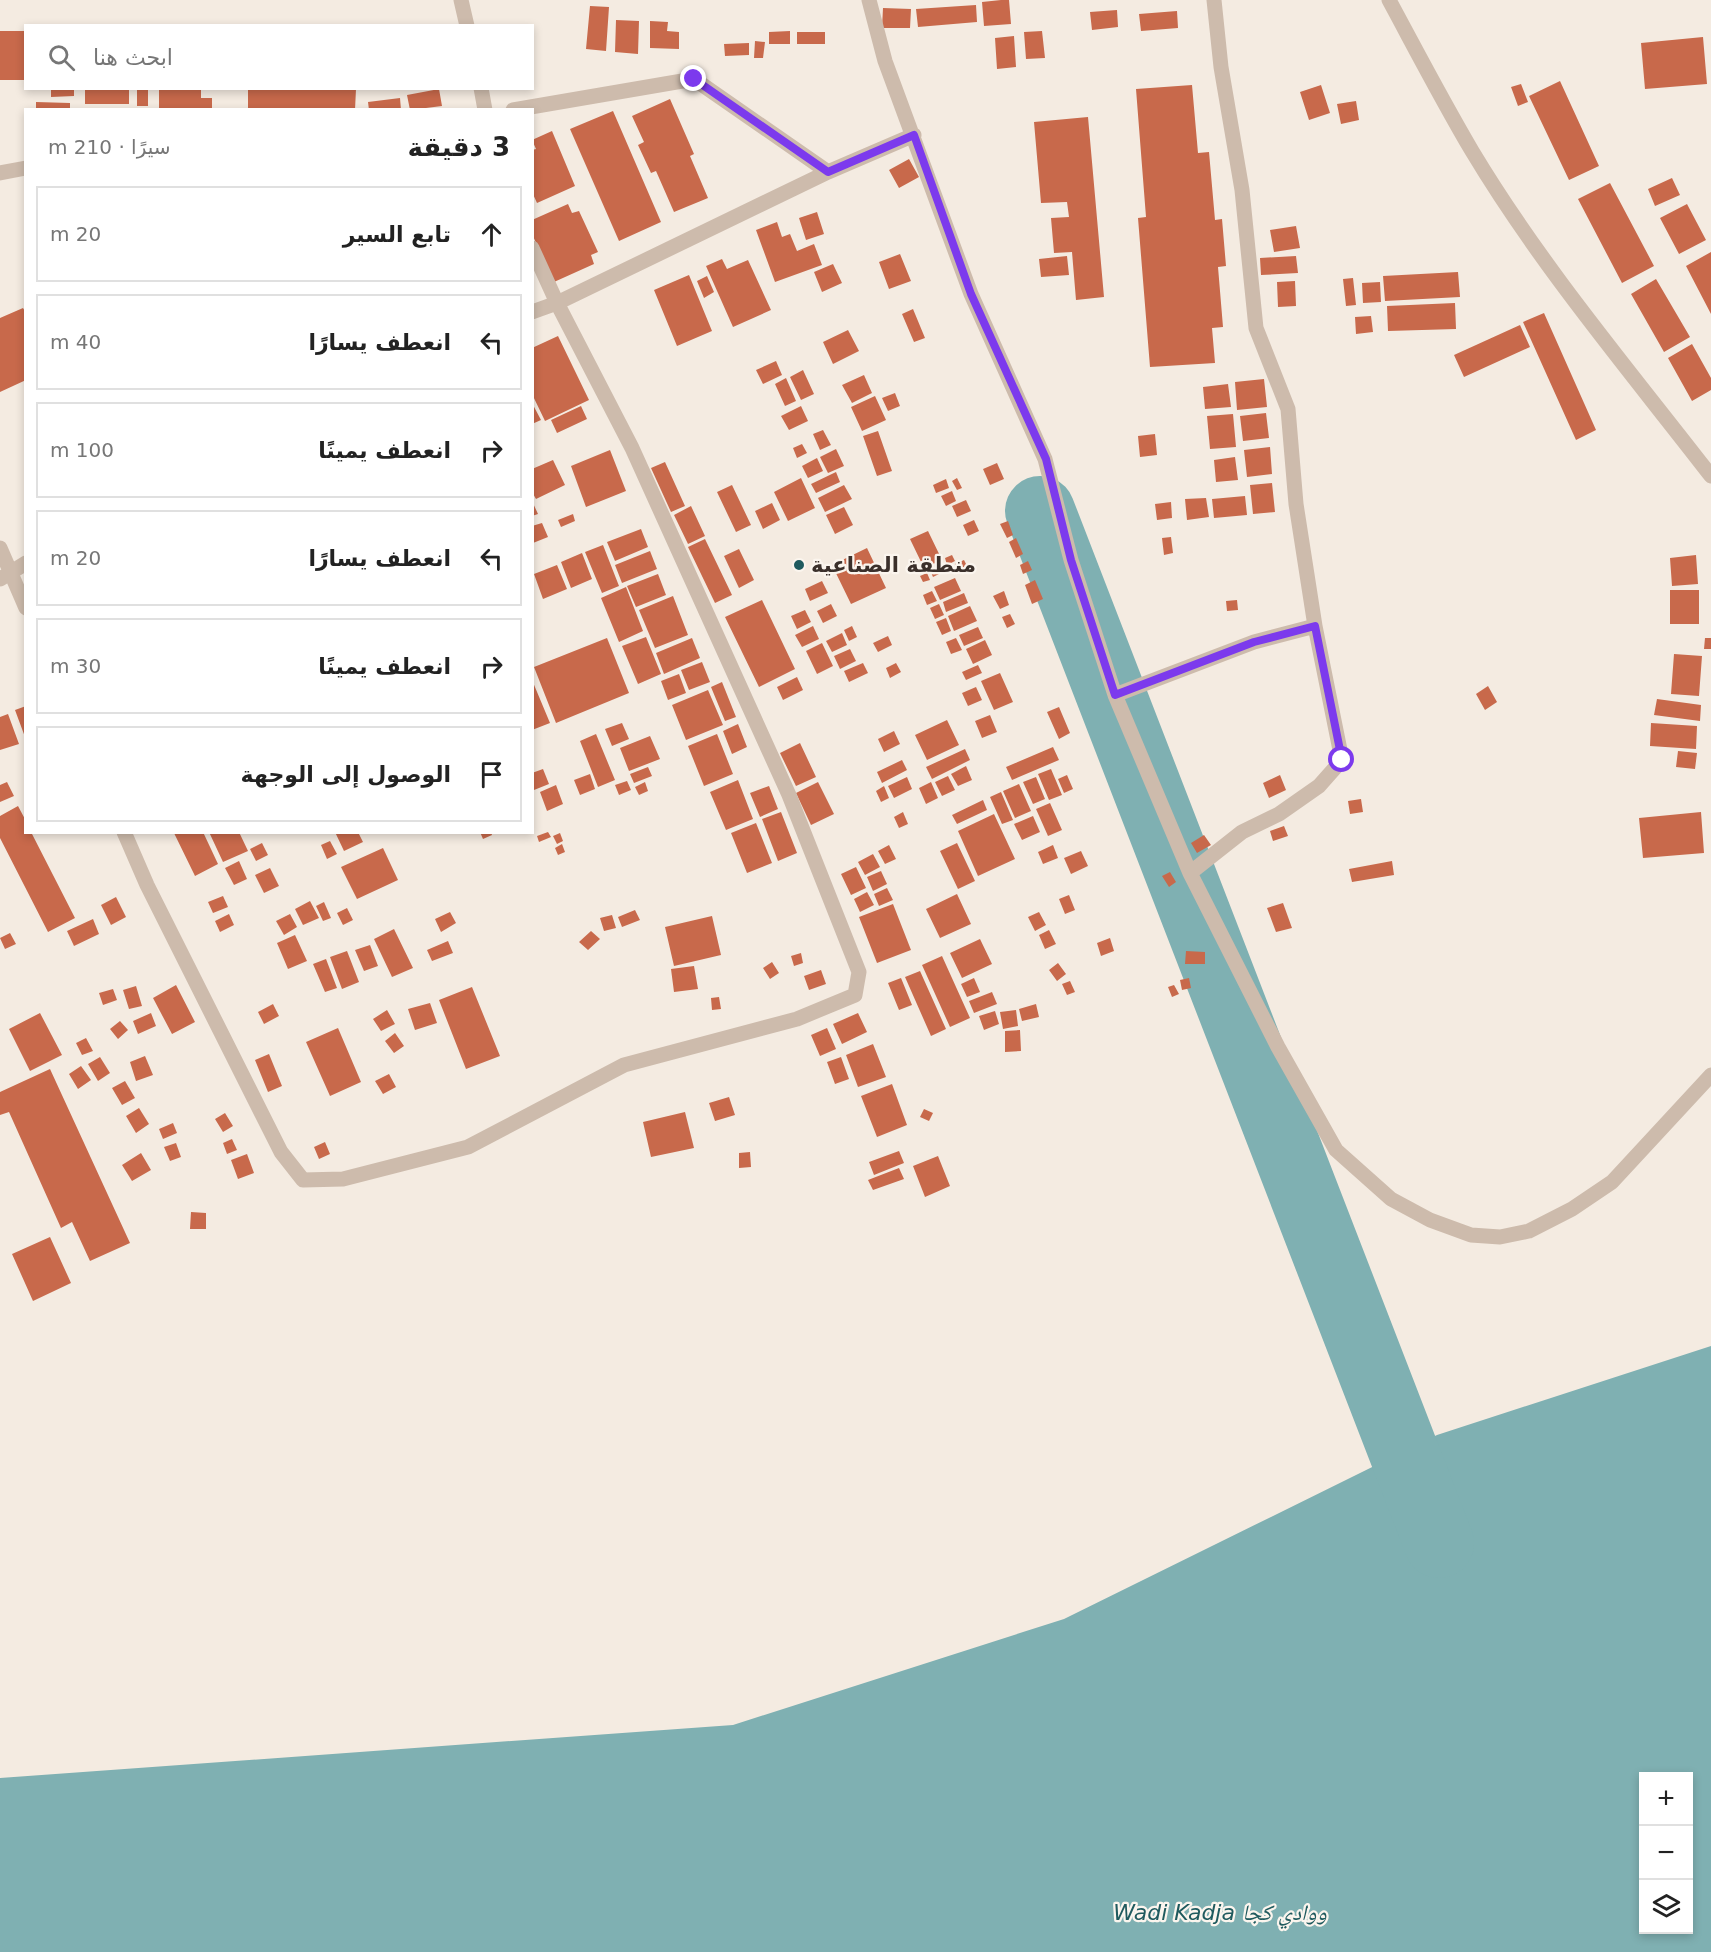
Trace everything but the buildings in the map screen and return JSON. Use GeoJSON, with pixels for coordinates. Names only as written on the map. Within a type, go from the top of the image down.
{"type":"FeatureCollection","features":[{"type":"Feature","properties":{"kind":"street"},"geometry":{"type":"LineString","coordinates":[[461,0],[467,24]]}},
{"type":"Feature","properties":{"kind":"street"},"geometry":{"type":"LineString","coordinates":[[869,0],[885,61],[971,294],[1046,459],[1071,560],[1115,695],[1190,873],[1278,1047],[1336,1150],[1391,1199],[1430,1220],[1471,1235],[1500,1237],[1529,1231],[1572,1209],[1612,1182],[1711,1075]]}},
{"type":"Feature","properties":{"kind":"street"},"geometry":{"type":"LineString","coordinates":[[1190,873],[1242,832],[1279,814],[1319,786],[1342,760],[1315,626],[1296,504],[1288,409],[1256,328],[1242,190],[1221,67],[1214,0]]}},
{"type":"Feature","properties":{"kind":"street"},"geometry":{"type":"LineString","coordinates":[[1389,0],[1472,151],[1516,218],[1559,280],[1711,476]]}},
{"type":"Feature","properties":{"kind":"street"},"geometry":{"type":"LineString","coordinates":[[525,108],[694,79],[828,172]]}},
{"type":"Feature","properties":{"kind":"street"},"geometry":{"type":"LineString","coordinates":[[481,90],[485,108]]}},
{"type":"Feature","properties":{"kind":"street"},"geometry":{"type":"LineString","coordinates":[[534,311],[557,303],[828,172],[914,135]]}},
{"type":"Feature","properties":{"kind":"street"},"geometry":{"type":"LineString","coordinates":[[0,173],[24,168]]}},
{"type":"Feature","properties":{"kind":"street"},"geometry":{"type":"LineString","coordinates":[[125,834],[147,885],[281,1152],[303,1180],[343,1179],[468,1146],[624,1065],[797,1019],[855,995],[859,972],[789,795],[632,448],[557,303],[534,252]]}},
{"type":"Feature","properties":{"kind":"street"},"geometry":{"type":"LineString","coordinates":[[0,548],[5,575],[24,605]]}},
{"type":"Feature","properties":{"kind":"street"},"geometry":{"type":"LineString","coordinates":[[5,575],[24,564]]}},
{"type":"Feature","properties":{"kind":"street"},"geometry":{"type":"LineString","coordinates":[[1115,695],[1254,642],[1315,626]]}},
{"type":"Feature","properties":{"kind":"water","name":"Wadi Kadja ووادي كجا"},"geometry":{"type":"Polygon","coordinates":[[[1711,1346],[1711,1952],[0,1952],[0,1778],[733,1725],[1064,1619],[1437,1435],[1711,1346]]]}},
{"type":"Feature","properties":{"kind":"waterway"},"geometry":{"type":"LineString","coordinates":[[1040,511],[1439,1543]]}},
{"type":"Feature","properties":{"kind":"place","name":"منطقة الصناعية"},"geometry":{"type":"Point","coordinates":[799,565]}},
{"type":"Feature","properties":{"kind":"route"},"geometry":{"type":"LineString","coordinates":[[694,79],[828,172],[914,135],[971,294],[1046,459],[1071,560],[1115,695],[1254,642],[1315,626],[1342,760]]}}]}
